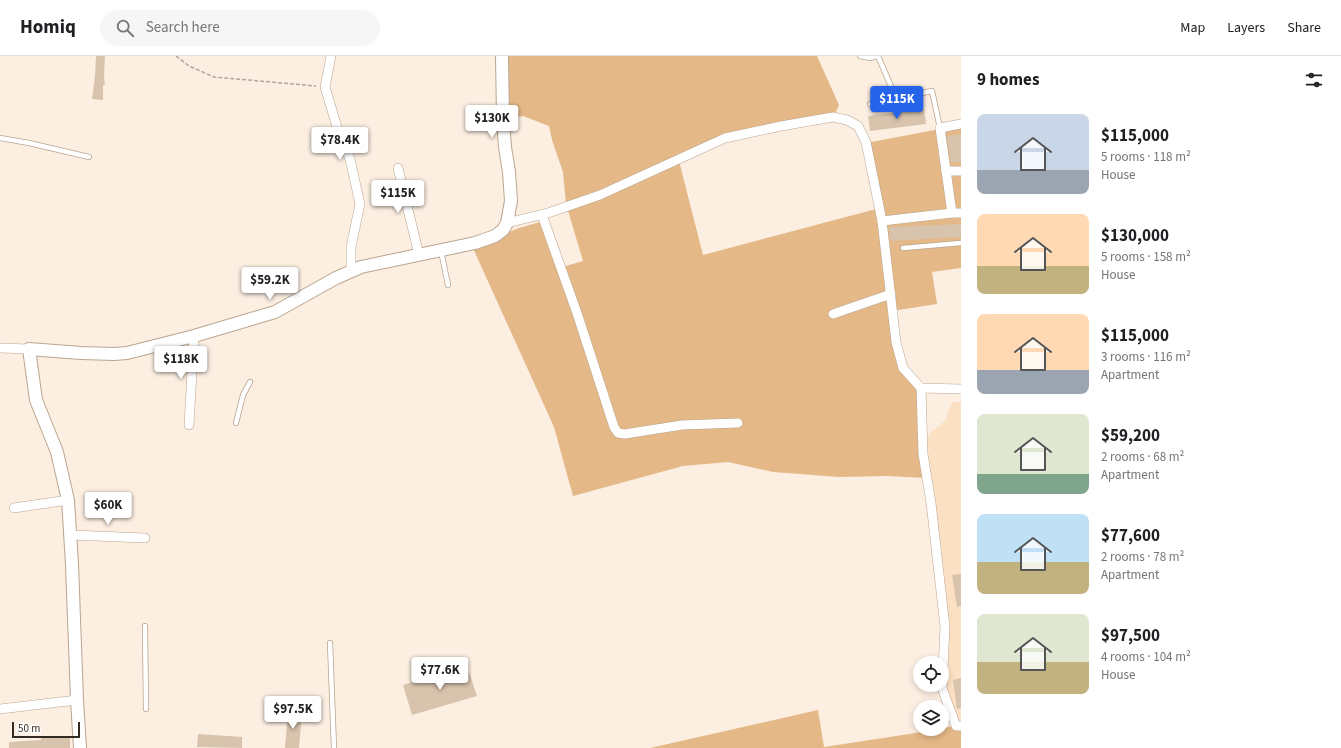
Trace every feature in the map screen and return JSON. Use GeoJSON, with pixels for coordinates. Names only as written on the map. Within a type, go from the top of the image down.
{"type":"FeatureCollection","features":[{"type":"Feature","properties":{"kind":"street"},"geometry":{"type":"LineString","coordinates":[[330,56],[325,87],[337,127],[350,159],[360,204],[351,247],[351,271]]}},
{"type":"Feature","properties":{"kind":"street"},"geometry":{"type":"LineString","coordinates":[[0,348],[114,354],[127,352],[194,336],[275,312],[336,278],[361,267],[475,243],[495,236],[503,230],[507,224],[511,201],[503,119],[502,56]]}},
{"type":"Feature","properties":{"kind":"street"},"geometry":{"type":"LineString","coordinates":[[507,224],[600,195],[725,138],[833,117],[847,120],[858,126],[866,142],[882,221],[896,342],[903,368],[921,388],[922,454],[931,503],[945,627],[942,688],[956,726],[961,726]]}},
{"type":"Feature","properties":{"kind":"street"},"geometry":{"type":"LineString","coordinates":[[882,221],[957,213],[946,171],[940,128],[961,124]]}},
{"type":"Feature","properties":{"kind":"street"},"geometry":{"type":"LineString","coordinates":[[398,168],[419,255]]}},
{"type":"Feature","properties":{"kind":"street"},"geometry":{"type":"LineString","coordinates":[[946,171],[961,170]]}},
{"type":"Feature","properties":{"kind":"street"},"geometry":{"type":"LineString","coordinates":[[542,214],[577,313],[614,427],[618,433],[625,434],[682,424],[738,423]]}},
{"type":"Feature","properties":{"kind":"street"},"geometry":{"type":"LineString","coordinates":[[833,314],[891,294]]}},
{"type":"Feature","properties":{"kind":"street"},"geometry":{"type":"LineString","coordinates":[[189,425],[194,336]]}},
{"type":"Feature","properties":{"kind":"street"},"geometry":{"type":"LineString","coordinates":[[29,349],[36,400],[57,452],[68,500],[71,536],[80,748]]}},
{"type":"Feature","properties":{"kind":"street"},"geometry":{"type":"LineString","coordinates":[[921,388],[961,389]]}},
{"type":"Feature","properties":{"kind":"street"},"geometry":{"type":"LineString","coordinates":[[14,508],[68,500]]}},
{"type":"Feature","properties":{"kind":"street"},"geometry":{"type":"LineString","coordinates":[[71,536],[145,538]]}},
{"type":"Feature","properties":{"kind":"street"},"geometry":{"type":"LineString","coordinates":[[0,709],[77,700]]}},
{"type":"Feature","properties":{"kind":"lane"},"geometry":{"type":"LineString","coordinates":[[860,56],[870,58],[877,56],[896,98]]}},
{"type":"Feature","properties":{"kind":"lane"},"geometry":{"type":"LineString","coordinates":[[870,104],[932,90],[940,128]]}},
{"type":"Feature","properties":{"kind":"lane"},"geometry":{"type":"LineString","coordinates":[[0,138],[89,157]]}},
{"type":"Feature","properties":{"kind":"lane"},"geometry":{"type":"LineString","coordinates":[[903,248],[961,243]]}},
{"type":"Feature","properties":{"kind":"lane"},"geometry":{"type":"LineString","coordinates":[[440,250],[448,285]]}},
{"type":"Feature","properties":{"kind":"lane"},"geometry":{"type":"LineString","coordinates":[[236,423],[243,394],[250,382]]}},
{"type":"Feature","properties":{"kind":"lane"},"geometry":{"type":"LineString","coordinates":[[145,626],[146,709]]}},
{"type":"Feature","properties":{"kind":"lane"},"geometry":{"type":"LineString","coordinates":[[330,643],[334,748]]}},
{"type":"Feature","properties":{"kind":"path"},"geometry":{"type":"LineString","coordinates":[[176,56],[189,66],[214,77],[325,87]]}},
{"type":"Feature","properties":{"kind":"shaded area"},"geometry":{"type":"Polygon","coordinates":[[[502,56],[817,56],[839,105],[833,118],[725,139],[679,161],[703,255],[880,208],[866,143],[961,125],[961,268],[932,272],[937,304],[892,311],[903,368],[921,391],[927,478],[887,476],[839,477],[773,472],[728,462],[683,466],[573,496],[554,427],[472,246],[519,228],[540,222],[559,268],[583,261],[566,204],[563,172],[552,140],[549,126],[523,116],[503,119],[502,56]]]}},
{"type":"Feature","properties":{"kind":"shaded area"},"geometry":{"type":"Polygon","coordinates":[[[952,402],[961,402],[961,727],[944,692],[949,692],[949,656],[944,656],[945,643],[923,454],[930,433],[945,421],[952,402]]]}},
{"type":"Feature","properties":{"kind":"shaded area"},"geometry":{"type":"Polygon","coordinates":[[[818,710],[824,747],[913,733],[913,736],[949,736],[949,727],[961,727],[961,748],[650,748],[818,710]]]}},
{"type":"Feature","properties":{"kind":"building"},"geometry":{"type":"Polygon","coordinates":[[[96,56],[105,56],[105,85],[103,85],[103,100],[92,99],[96,56]]]}},
{"type":"Feature","properties":{"kind":"building"},"geometry":{"type":"Polygon","coordinates":[[[924,109],[926,124],[870,131],[868,116],[924,109]]]}},
{"type":"Feature","properties":{"kind":"building"},"geometry":{"type":"Polygon","coordinates":[[[961,134],[961,161],[951,163],[947,136],[961,134]]]}},
{"type":"Feature","properties":{"kind":"building"},"geometry":{"type":"Polygon","coordinates":[[[961,224],[961,237],[890,241],[889,227],[961,224]]]}},
{"type":"Feature","properties":{"kind":"building"},"geometry":{"type":"Polygon","coordinates":[[[961,574],[961,606],[957,607],[952,575],[961,574]]]}},
{"type":"Feature","properties":{"kind":"building"},"geometry":{"type":"Polygon","coordinates":[[[467,666],[477,696],[412,715],[403,685],[467,666]]]}},
{"type":"Feature","properties":{"kind":"building"},"geometry":{"type":"Polygon","coordinates":[[[961,678],[961,708],[957,709],[953,680],[961,678]]]}},
{"type":"Feature","properties":{"kind":"building"},"geometry":{"type":"Polygon","coordinates":[[[288,712],[302,713],[299,748],[285,748],[288,712]]]}},
{"type":"Feature","properties":{"kind":"building"},"geometry":{"type":"Polygon","coordinates":[[[198,734],[242,737],[242,748],[197,747],[198,734]]]}},
{"type":"Feature","properties":{"kind":"building"},"geometry":{"type":"Polygon","coordinates":[[[70,736],[70,748],[9,748],[9,742],[70,736]]]}}]}
